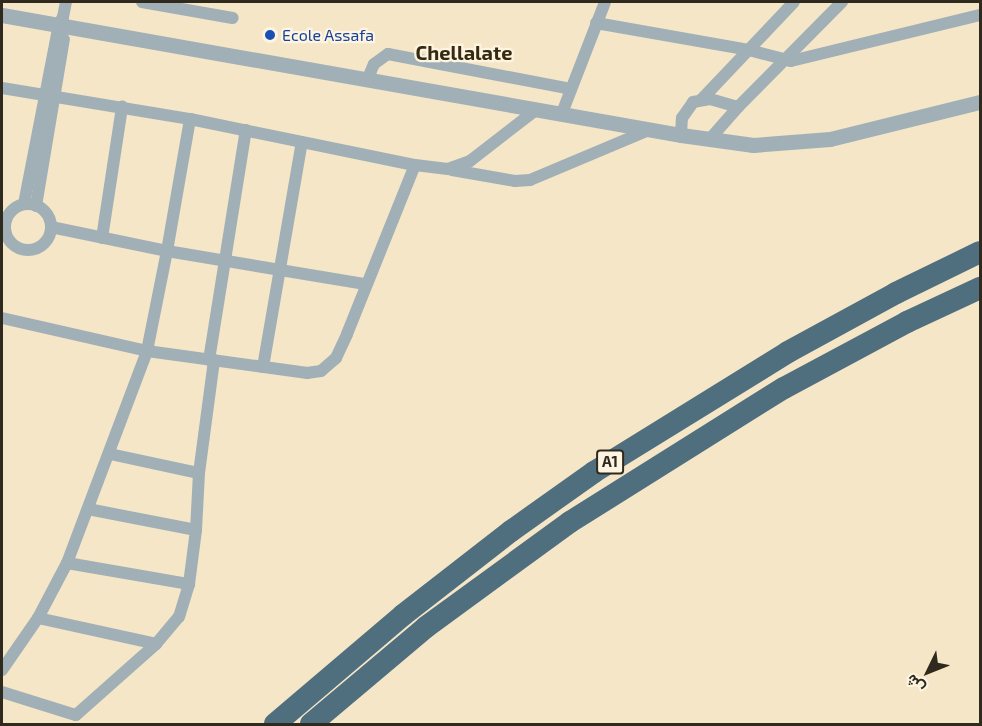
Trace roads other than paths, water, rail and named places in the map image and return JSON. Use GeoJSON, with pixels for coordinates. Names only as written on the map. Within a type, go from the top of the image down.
{"type":"FeatureCollection","features":[{"type":"Feature","properties":{"kind":"highway","name":"A1"},"geometry":{"type":"LineString","coordinates":[[274,724],[404,615],[511,531],[594,472],[788,352],[896,293],[981,252]]}},
{"type":"Feature","properties":{"kind":"highway","name":"A1"},"geometry":{"type":"LineString","coordinates":[[312,724],[426,627],[570,522],[784,388],[907,322],[981,288]]}},
{"type":"Feature","properties":{"kind":"street"},"geometry":{"type":"LineString","coordinates":[[30,205],[66,2]]}},
{"type":"Feature","properties":{"kind":"street"},"geometry":{"type":"LineString","coordinates":[[142,2],[233,18]]}},
{"type":"Feature","properties":{"kind":"street"},"geometry":{"type":"LineString","coordinates":[[562,113],[605,2]]}},
{"type":"Feature","properties":{"kind":"street"},"geometry":{"type":"LineString","coordinates":[[681,135],[682,118],[686,109],[701,100],[794,2]]}},
{"type":"Feature","properties":{"kind":"street"},"geometry":{"type":"LineString","coordinates":[[709,140],[785,58],[842,2]]}},
{"type":"Feature","properties":{"kind":"street"},"geometry":{"type":"LineString","coordinates":[[2,15],[63,22],[709,140],[753,145],[830,139],[981,102]]}},
{"type":"Feature","properties":{"kind":"street"},"geometry":{"type":"LineString","coordinates":[[596,23],[799,61],[981,15]]}},
{"type":"Feature","properties":{"kind":"street"},"geometry":{"type":"LineString","coordinates":[[368,78],[374,63],[388,54],[571,89]]}},
{"type":"Feature","properties":{"kind":"street"},"geometry":{"type":"LineString","coordinates":[[2,88],[190,119],[415,165],[515,181],[531,180],[649,129]]}},
{"type":"Feature","properties":{"kind":"street"},"geometry":{"type":"LineString","coordinates":[[701,100],[710,99],[738,107]]}},
{"type":"Feature","properties":{"kind":"street"},"geometry":{"type":"LineString","coordinates":[[102,238],[122,107]]}},
{"type":"Feature","properties":{"kind":"street"},"geometry":{"type":"LineString","coordinates":[[448,169],[470,160],[537,109]]}},
{"type":"Feature","properties":{"kind":"street"},"geometry":{"type":"LineString","coordinates":[[2,670],[38,618],[67,563],[147,351],[190,119]]}},
{"type":"Feature","properties":{"kind":"street"},"geometry":{"type":"LineString","coordinates":[[2,692],[76,715],[156,644],[178,617],[189,584],[223,261],[246,130]]}},
{"type":"Feature","properties":{"kind":"street"},"geometry":{"type":"LineString","coordinates":[[263,367],[302,142]]}},
{"type":"Feature","properties":{"kind":"street"},"geometry":{"type":"LineString","coordinates":[[2,318],[147,351],[308,373],[321,371],[330,365],[347,334],[365,284],[415,165]]}},
{"type":"Feature","properties":{"kind":"street"},"geometry":{"type":"LineString","coordinates":[[30,205],[48,217],[51,227],[45,242],[31,250],[23,250],[9,241],[3,222],[10,212],[30,205]]}},
{"type":"Feature","properties":{"kind":"street"},"geometry":{"type":"LineString","coordinates":[[51,227],[167,251],[365,284]]}},
{"type":"Feature","properties":{"kind":"street"},"geometry":{"type":"LineString","coordinates":[[110,454],[199,473]]}},
{"type":"Feature","properties":{"kind":"street"},"geometry":{"type":"LineString","coordinates":[[88,509],[196,530]]}},
{"type":"Feature","properties":{"kind":"street"},"geometry":{"type":"LineString","coordinates":[[67,563],[189,584]]}},
{"type":"Feature","properties":{"kind":"street"},"geometry":{"type":"LineString","coordinates":[[38,618],[156,644]]}},
{"type":"Feature","properties":{"kind":"place","name":"Ecole Assafa"},"geometry":{"type":"Point","coordinates":[270,35]}},
{"type":"Feature","properties":{"kind":"district","name":"Chellalate"},"geometry":{"type":"Point","coordinates":[464,52]}}]}
